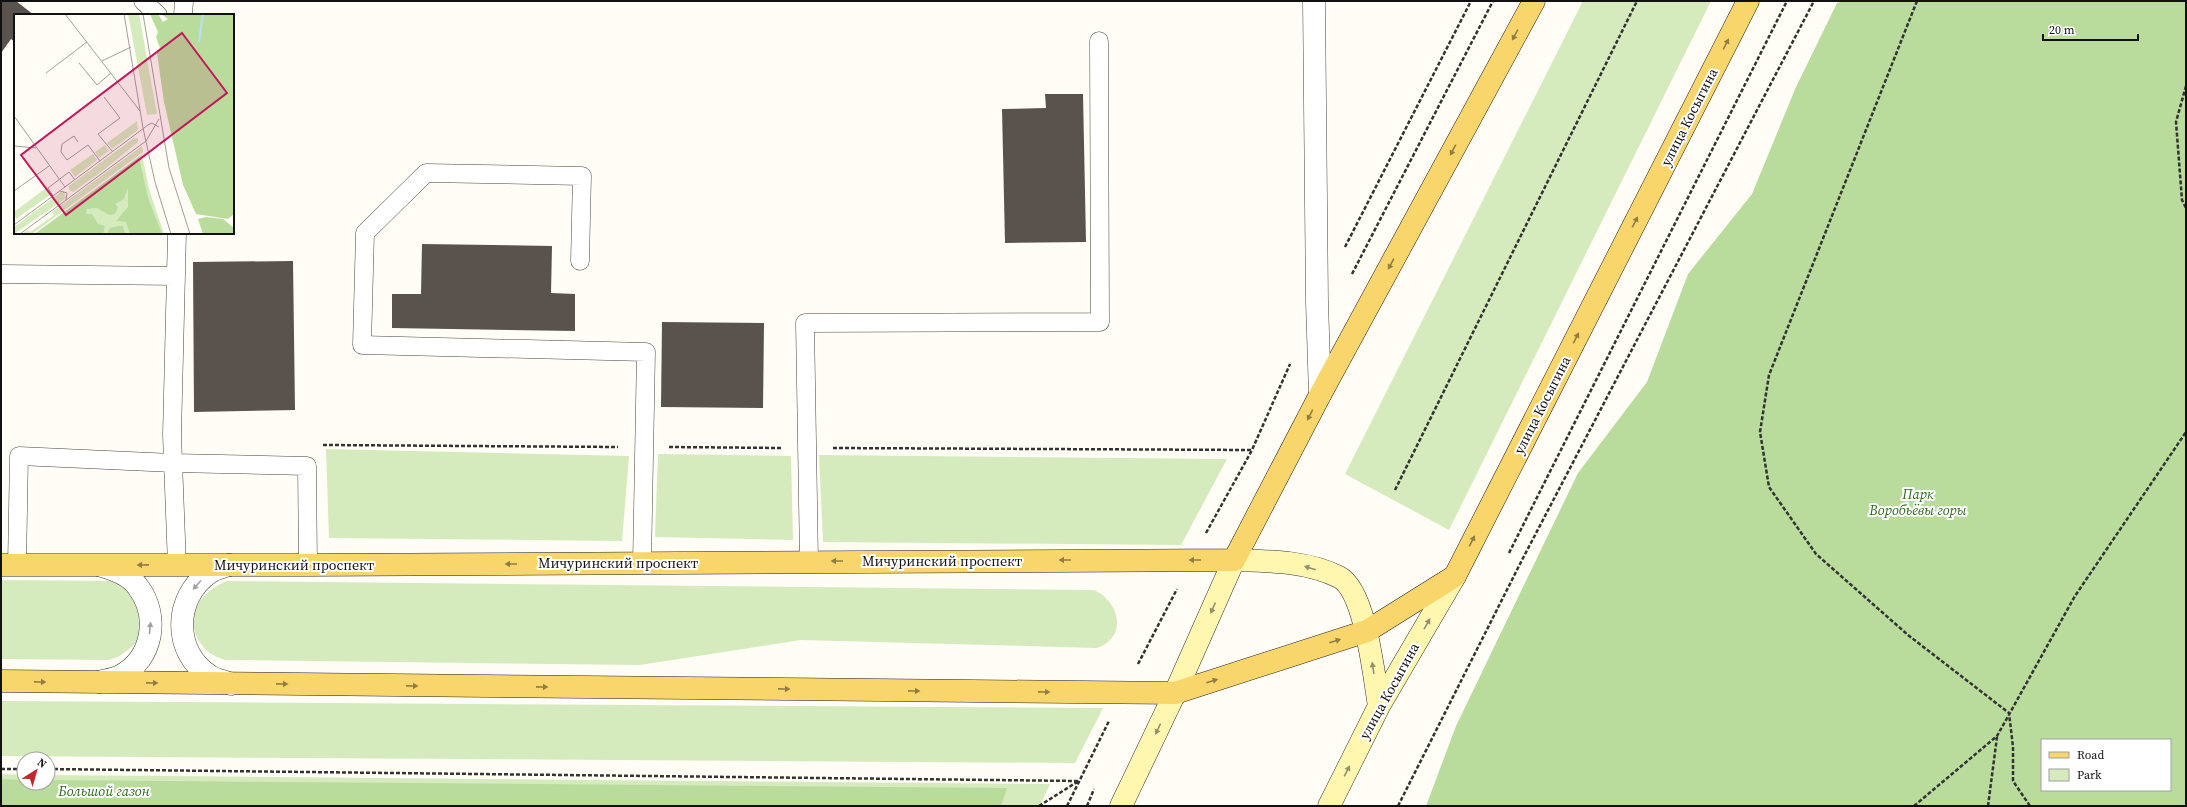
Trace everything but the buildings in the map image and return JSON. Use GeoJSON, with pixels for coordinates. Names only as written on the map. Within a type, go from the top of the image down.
{"type":"FeatureCollection","features":[{"type":"Feature","properties":{"kind":"main road"},"geometry":{"type":"LineString","coordinates":[[1121,806],[1175,693],[1234,560],[1320,395],[1534,1]]}},
{"type":"Feature","properties":{"kind":"main road","name":"улица Косыгина"},"geometry":{"type":"LineString","coordinates":[[1329,806],[1379,706],[1454,576],[1748,1]]}},
{"type":"Feature","properties":{"kind":"main road"},"geometry":{"type":"LineString","coordinates":[[1234,560],[1293,562],[1341,578],[1358,600],[1367,631],[1379,706]]}},
{"type":"Feature","properties":{"kind":"main road","name":"Мичуринский проспект"},"geometry":{"type":"LineString","coordinates":[[9,565],[102,566],[809,561],[1234,560]]}},
{"type":"Feature","properties":{"kind":"main road"},"geometry":{"type":"LineString","coordinates":[[1,682],[1175,693],[1367,631],[1454,576]]}},
{"type":"Feature","properties":{"kind":"street"},"geometry":{"type":"LineString","coordinates":[[1314,1],[1317,302],[1320,395]]}},
{"type":"Feature","properties":{"kind":"street"},"geometry":{"type":"LineString","coordinates":[[229,565],[210,572],[194,587],[184,604],[181,625],[185,645],[195,663],[211,677],[231,684]]}},
{"type":"Feature","properties":{"kind":"street"},"geometry":{"type":"LineString","coordinates":[[100,682],[120,676],[136,664],[148,646],[152,625],[148,604],[138,586],[122,573],[102,566]]}},
{"type":"Feature","properties":{"kind":"lane"},"geometry":{"type":"LineString","coordinates":[[143,1],[157,14]]}},
{"type":"Feature","properties":{"kind":"lane"},"geometry":{"type":"LineString","coordinates":[[183,14],[184,1]]}},
{"type":"Feature","properties":{"kind":"lane"},"geometry":{"type":"LineString","coordinates":[[809,561],[805,323],[1100,322],[1099,41]]}},
{"type":"Feature","properties":{"kind":"lane"},"geometry":{"type":"LineString","coordinates":[[580,261],[582,176],[426,173],[365,233],[362,344],[646,352],[642,563]]}},
{"type":"Feature","properties":{"kind":"lane"},"geometry":{"type":"LineString","coordinates":[[177,234],[172,435],[177,565]]}},
{"type":"Feature","properties":{"kind":"lane"},"geometry":{"type":"LineString","coordinates":[[1,274],[176,276]]}},
{"type":"Feature","properties":{"kind":"lane"},"geometry":{"type":"LineString","coordinates":[[9,565],[19,456],[173,463],[307,466],[308,565]]}},
{"type":"Feature","properties":{"kind":"path"},"geometry":{"type":"LineString","coordinates":[[1342,253],[1471,1]]}},
{"type":"Feature","properties":{"kind":"path"},"geometry":{"type":"LineString","coordinates":[[1351,275],[1493,1]]}},
{"type":"Feature","properties":{"kind":"path"},"geometry":{"type":"LineString","coordinates":[[1395,490],[1637,1]]}},
{"type":"Feature","properties":{"kind":"path"},"geometry":{"type":"LineString","coordinates":[[1508,553],[1787,1]]}},
{"type":"Feature","properties":{"kind":"path"},"geometry":{"type":"LineString","coordinates":[[1398,806],[1522,560],[1814,1]]}},
{"type":"Feature","properties":{"kind":"path"},"geometry":{"type":"LineString","coordinates":[[1917,1],[1769,375],[1760,432],[1769,487],[1816,554],[1908,635],[2009,713],[2013,747],[2013,781],[2030,806]]}},
{"type":"Feature","properties":{"kind":"path"},"geometry":{"type":"LineString","coordinates":[[2186,86],[2176,122],[2182,200],[2186,208]]}},
{"type":"Feature","properties":{"kind":"path"},"geometry":{"type":"LineString","coordinates":[[1067,806],[1078,781],[1191,560],[1252,450],[1291,360]]}},
{"type":"Feature","properties":{"kind":"path"},"geometry":{"type":"LineString","coordinates":[[1988,806],[1997,736],[2009,713],[2075,596],[2186,432]]}},
{"type":"Feature","properties":{"kind":"path"},"geometry":{"type":"LineString","coordinates":[[1914,806],[1997,736]]}},
{"type":"Feature","properties":{"kind":"path"},"geometry":{"type":"LineString","coordinates":[[1,769],[16,769]]}},
{"type":"Feature","properties":{"kind":"path"},"geometry":{"type":"LineString","coordinates":[[56,769],[1078,781]]}},
{"type":"Feature","properties":{"kind":"path"},"geometry":{"type":"LineString","coordinates":[[1039,806],[1078,781]]}},
{"type":"Feature","properties":{"kind":"path"},"geometry":{"type":"LineString","coordinates":[[1087,806],[1094,789]]}},
{"type":"Feature","properties":{"kind":"green space"},"geometry":{"type":"Polygon","coordinates":[[[1583,1],[1711,1],[1449,530],[1345,474],[1583,1]]]}},
{"type":"Feature","properties":{"kind":"green space","name":"Парк Воробьёвы горы"},"geometry":{"type":"Polygon","coordinates":[[[1843,1],[2186,1],[2186,806],[1426,806],[1456,726],[1578,473],[1647,382],[1688,274],[1752,194],[1796,87],[1837,3],[1843,1]]]}},
{"type":"Feature","properties":{"kind":"green space"},"geometry":{"type":"Polygon","coordinates":[[[326,449],[629,456],[622,541],[329,538],[326,449]]]}},
{"type":"Feature","properties":{"kind":"green space"},"geometry":{"type":"Polygon","coordinates":[[[658,454],[791,456],[793,540],[655,537],[658,454]]]}},
{"type":"Feature","properties":{"kind":"green space"},"geometry":{"type":"Polygon","coordinates":[[[819,455],[1227,459],[1181,545],[823,542],[819,455]]]}},
{"type":"Feature","properties":{"kind":"green space"},"geometry":{"type":"Polygon","coordinates":[[[1,580],[110,581],[116,583],[126,590],[142,614],[138,640],[133,646],[118,657],[109,660],[1,659],[1,580]]]}},
{"type":"Feature","properties":{"kind":"green space"},"geometry":{"type":"Polygon","coordinates":[[[227,581],[1094,590],[1103,595],[1115,611],[1117,628],[1107,643],[1097,648],[801,640],[640,665],[226,660],[214,655],[204,648],[199,641],[193,622],[194,613],[203,597],[218,585],[227,581]]]}},
{"type":"Feature","properties":{"kind":"green space"},"geometry":{"type":"Polygon","coordinates":[[[1,701],[1103,708],[1075,763],[56,756],[56,751],[16,751],[16,756],[1,756],[1,701]]]}},
{"type":"Feature","properties":{"kind":"green space","name":"Большой газон"},"geometry":{"type":"Polygon","coordinates":[[[1,774],[16,775],[16,791],[56,791],[56,775],[1050,784],[1040,806],[1,806],[1,774]]]}},
{"type":"Feature","properties":{"kind":"green space","name":"Большой газон"},"geometry":{"type":"Polygon","coordinates":[[[1,779],[16,780],[16,791],[56,791],[56,780],[1007,788],[1001,806],[1,806],[1,779]]]}}]}
